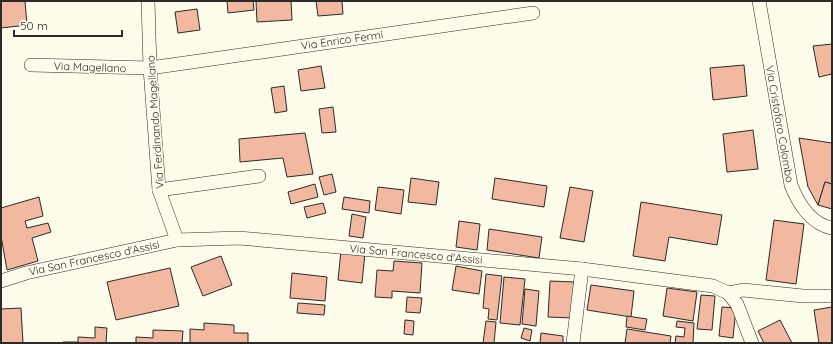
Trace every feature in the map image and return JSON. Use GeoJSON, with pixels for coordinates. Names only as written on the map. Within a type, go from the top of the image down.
{"type":"FeatureCollection","features":[{"type":"Feature","properties":{"kind":"street","name":"Via Ferdinando Magellano"},"geometry":{"type":"LineString","coordinates":[[148,1],[150,68],[159,190],[177,240]]}},
{"type":"Feature","properties":{"kind":"street","name":"Via Cristoforo Colombo"},"geometry":{"type":"LineString","coordinates":[[759,1],[791,185],[797,200],[805,211],[816,221],[832,228]]}},
{"type":"Feature","properties":{"kind":"street","name":"Via Enrico Fermi"},"geometry":{"type":"LineString","coordinates":[[150,68],[533,12]]}},
{"type":"Feature","properties":{"kind":"street","name":"Via Magellano"},"geometry":{"type":"LineString","coordinates":[[31,65],[150,68]]}},
{"type":"Feature","properties":{"kind":"street"},"geometry":{"type":"LineString","coordinates":[[159,190],[259,176]]}},
{"type":"Feature","properties":{"kind":"street","name":"Via San Francesco d'Assisi"},"geometry":{"type":"LineString","coordinates":[[1,281],[26,273],[177,240],[239,238],[582,269],[713,286],[728,293],[743,290],[803,296],[832,296]]}},
{"type":"Feature","properties":{"kind":"street"},"geometry":{"type":"LineString","coordinates":[[573,343],[582,269]]}},
{"type":"Feature","properties":{"kind":"street"},"geometry":{"type":"LineString","coordinates":[[728,293],[737,304],[752,343]]}},
{"type":"Feature","properties":{"kind":"building"},"geometry":{"type":"Polygon","coordinates":[[[1,1],[25,1],[27,25],[1,28],[1,1]]]}},
{"type":"Feature","properties":{"kind":"building"},"geometry":{"type":"Polygon","coordinates":[[[227,1],[253,1],[254,10],[228,13],[227,1]]]}},
{"type":"Feature","properties":{"kind":"building"},"geometry":{"type":"Polygon","coordinates":[[[256,1],[291,1],[292,20],[257,22],[256,1]]]}},
{"type":"Feature","properties":{"kind":"building"},"geometry":{"type":"Polygon","coordinates":[[[316,1],[342,1],[343,14],[318,16],[316,1]]]}},
{"type":"Feature","properties":{"kind":"building"},"geometry":{"type":"Polygon","coordinates":[[[197,9],[200,30],[178,33],[175,12],[197,9]]]}},
{"type":"Feature","properties":{"kind":"building"},"geometry":{"type":"Polygon","coordinates":[[[832,44],[832,74],[819,77],[813,46],[832,44]]]}},
{"type":"Feature","properties":{"kind":"building"},"geometry":{"type":"Polygon","coordinates":[[[744,65],[747,96],[713,100],[710,68],[744,65]]]}},
{"type":"Feature","properties":{"kind":"building"},"geometry":{"type":"Polygon","coordinates":[[[321,66],[325,88],[301,91],[298,70],[321,66]]]}},
{"type":"Feature","properties":{"kind":"building"},"geometry":{"type":"Polygon","coordinates":[[[284,86],[287,111],[275,113],[271,88],[284,86]]]}},
{"type":"Feature","properties":{"kind":"building"},"geometry":{"type":"Polygon","coordinates":[[[333,107],[336,132],[322,133],[319,109],[333,107]]]}},
{"type":"Feature","properties":{"kind":"building"},"geometry":{"type":"Polygon","coordinates":[[[753,130],[758,169],[727,172],[723,134],[753,130]]]}},
{"type":"Feature","properties":{"kind":"building"},"geometry":{"type":"Polygon","coordinates":[[[305,133],[313,174],[287,177],[283,158],[240,162],[239,139],[305,133]]]}},
{"type":"Feature","properties":{"kind":"building"},"geometry":{"type":"Polygon","coordinates":[[[799,138],[832,143],[832,184],[825,182],[818,205],[808,187],[799,138]]]}},
{"type":"Feature","properties":{"kind":"building"},"geometry":{"type":"Polygon","coordinates":[[[332,174],[336,192],[324,195],[319,177],[332,174]]]}},
{"type":"Feature","properties":{"kind":"building"},"geometry":{"type":"Polygon","coordinates":[[[411,178],[439,182],[436,205],[408,202],[411,178]]]}},
{"type":"Feature","properties":{"kind":"building"},"geometry":{"type":"Polygon","coordinates":[[[495,178],[547,186],[544,207],[492,199],[495,178]]]}},
{"type":"Feature","properties":{"kind":"building"},"geometry":{"type":"Polygon","coordinates":[[[825,182],[832,184],[832,209],[818,205],[825,182]]]}},
{"type":"Feature","properties":{"kind":"building"},"geometry":{"type":"Polygon","coordinates":[[[315,184],[318,197],[291,204],[288,192],[315,184]]]}},
{"type":"Feature","properties":{"kind":"building"},"geometry":{"type":"Polygon","coordinates":[[[378,187],[404,190],[401,214],[375,210],[378,187]]]}},
{"type":"Feature","properties":{"kind":"building"},"geometry":{"type":"Polygon","coordinates":[[[570,187],[593,191],[584,242],[560,238],[570,187]]]}},
{"type":"Feature","properties":{"kind":"building"},"geometry":{"type":"Polygon","coordinates":[[[39,197],[43,216],[25,221],[27,228],[48,223],[51,232],[32,238],[38,261],[7,270],[1,236],[1,208],[39,197]]]}},
{"type":"Feature","properties":{"kind":"building"},"geometry":{"type":"Polygon","coordinates":[[[344,197],[370,201],[369,213],[342,209],[344,197]]]}},
{"type":"Feature","properties":{"kind":"building"},"geometry":{"type":"Polygon","coordinates":[[[641,202],[722,215],[717,245],[669,237],[665,261],[633,256],[641,202]]]}},
{"type":"Feature","properties":{"kind":"building"},"geometry":{"type":"Polygon","coordinates":[[[323,203],[326,213],[307,218],[304,207],[323,203]]]}},
{"type":"Feature","properties":{"kind":"building"},"geometry":{"type":"Polygon","coordinates":[[[352,214],[366,217],[363,238],[349,236],[352,214]]]}},
{"type":"Feature","properties":{"kind":"building"},"geometry":{"type":"Polygon","coordinates":[[[774,220],[804,224],[796,284],[766,280],[774,220]]]}},
{"type":"Feature","properties":{"kind":"building"},"geometry":{"type":"Polygon","coordinates":[[[459,221],[480,224],[477,250],[456,247],[459,221]]]}},
{"type":"Feature","properties":{"kind":"building"},"geometry":{"type":"Polygon","coordinates":[[[489,229],[542,237],[539,258],[487,250],[489,229]]]}},
{"type":"Feature","properties":{"kind":"building"},"geometry":{"type":"Polygon","coordinates":[[[341,251],[365,253],[362,283],[338,280],[341,251]]]}},
{"type":"Feature","properties":{"kind":"building"},"geometry":{"type":"Polygon","coordinates":[[[221,256],[232,285],[203,296],[191,267],[221,256]]]}},
{"type":"Feature","properties":{"kind":"building"},"geometry":{"type":"Polygon","coordinates":[[[394,261],[422,263],[420,293],[392,291],[392,298],[375,297],[377,270],[393,271],[394,261]]]}},
{"type":"Feature","properties":{"kind":"building"},"geometry":{"type":"Polygon","coordinates":[[[456,266],[482,271],[479,294],[452,290],[456,266]]]}},
{"type":"Feature","properties":{"kind":"building"},"geometry":{"type":"Polygon","coordinates":[[[170,268],[179,306],[116,320],[107,282],[170,268]]]}},
{"type":"Feature","properties":{"kind":"building"},"geometry":{"type":"Polygon","coordinates":[[[292,273],[327,277],[325,301],[290,298],[292,273]]]}},
{"type":"Feature","properties":{"kind":"building"},"geometry":{"type":"Polygon","coordinates":[[[486,274],[502,276],[497,320],[488,319],[489,309],[483,308],[486,274]]]}},
{"type":"Feature","properties":{"kind":"building"},"geometry":{"type":"Polygon","coordinates":[[[504,277],[525,279],[520,325],[500,323],[504,277]]]}},
{"type":"Feature","properties":{"kind":"building"},"geometry":{"type":"Polygon","coordinates":[[[550,281],[574,282],[573,318],[548,317],[550,281]]]}},
{"type":"Feature","properties":{"kind":"building"},"geometry":{"type":"Polygon","coordinates":[[[591,285],[634,291],[631,317],[587,310],[591,285]]]}},
{"type":"Feature","properties":{"kind":"building"},"geometry":{"type":"Polygon","coordinates":[[[667,288],[697,292],[693,321],[663,316],[667,288]]]}},
{"type":"Feature","properties":{"kind":"building"},"geometry":{"type":"Polygon","coordinates":[[[525,289],[539,291],[536,326],[522,324],[525,289]]]}},
{"type":"Feature","properties":{"kind":"building"},"geometry":{"type":"Polygon","coordinates":[[[701,295],[715,296],[712,330],[697,329],[701,295]]]}},
{"type":"Feature","properties":{"kind":"building"},"geometry":{"type":"Polygon","coordinates":[[[407,297],[422,298],[420,313],[406,312],[407,297]]]}},
{"type":"Feature","properties":{"kind":"building"},"geometry":{"type":"Polygon","coordinates":[[[298,303],[325,305],[324,315],[297,313],[298,303]]]}},
{"type":"Feature","properties":{"kind":"building"},"geometry":{"type":"Polygon","coordinates":[[[722,307],[736,308],[733,338],[719,336],[722,307]]]}},
{"type":"Feature","properties":{"kind":"building"},"geometry":{"type":"Polygon","coordinates":[[[832,307],[832,343],[819,343],[814,310],[832,307]]]}},
{"type":"Feature","properties":{"kind":"building"},"geometry":{"type":"Polygon","coordinates":[[[21,308],[23,343],[1,343],[1,309],[21,308]]]}},
{"type":"Feature","properties":{"kind":"building"},"geometry":{"type":"Polygon","coordinates":[[[627,316],[647,319],[645,330],[626,327],[627,316]]]}},
{"type":"Feature","properties":{"kind":"building"},"geometry":{"type":"Polygon","coordinates":[[[405,320],[414,321],[413,335],[404,334],[405,320]]]}},
{"type":"Feature","properties":{"kind":"building"},"geometry":{"type":"Polygon","coordinates":[[[780,320],[792,343],[764,343],[758,331],[780,320]]]}},
{"type":"Feature","properties":{"kind":"building"},"geometry":{"type":"Polygon","coordinates":[[[486,321],[496,322],[494,343],[483,343],[486,321]]]}},
{"type":"Feature","properties":{"kind":"building"},"geometry":{"type":"Polygon","coordinates":[[[677,321],[694,323],[693,343],[675,343],[676,336],[684,337],[685,328],[676,327],[677,321]]]}},
{"type":"Feature","properties":{"kind":"building"},"geometry":{"type":"Polygon","coordinates":[[[204,323],[234,325],[234,333],[248,333],[248,343],[190,343],[190,329],[204,330],[204,323]]]}},
{"type":"Feature","properties":{"kind":"building"},"geometry":{"type":"Polygon","coordinates":[[[95,327],[107,328],[106,343],[63,343],[78,342],[78,337],[95,338],[95,327]]]}},
{"type":"Feature","properties":{"kind":"building"},"geometry":{"type":"Polygon","coordinates":[[[524,328],[532,330],[530,341],[521,338],[524,328]]]}},
{"type":"Feature","properties":{"kind":"building"},"geometry":{"type":"Polygon","coordinates":[[[627,329],[671,336],[670,343],[625,343],[627,329]]]}},
{"type":"Feature","properties":{"kind":"building"},"geometry":{"type":"Polygon","coordinates":[[[153,330],[183,331],[182,343],[136,343],[136,337],[153,338],[153,330]]]}},
{"type":"Feature","properties":{"kind":"building"},"geometry":{"type":"Polygon","coordinates":[[[541,333],[563,336],[563,343],[540,343],[541,333]]]}}]}
